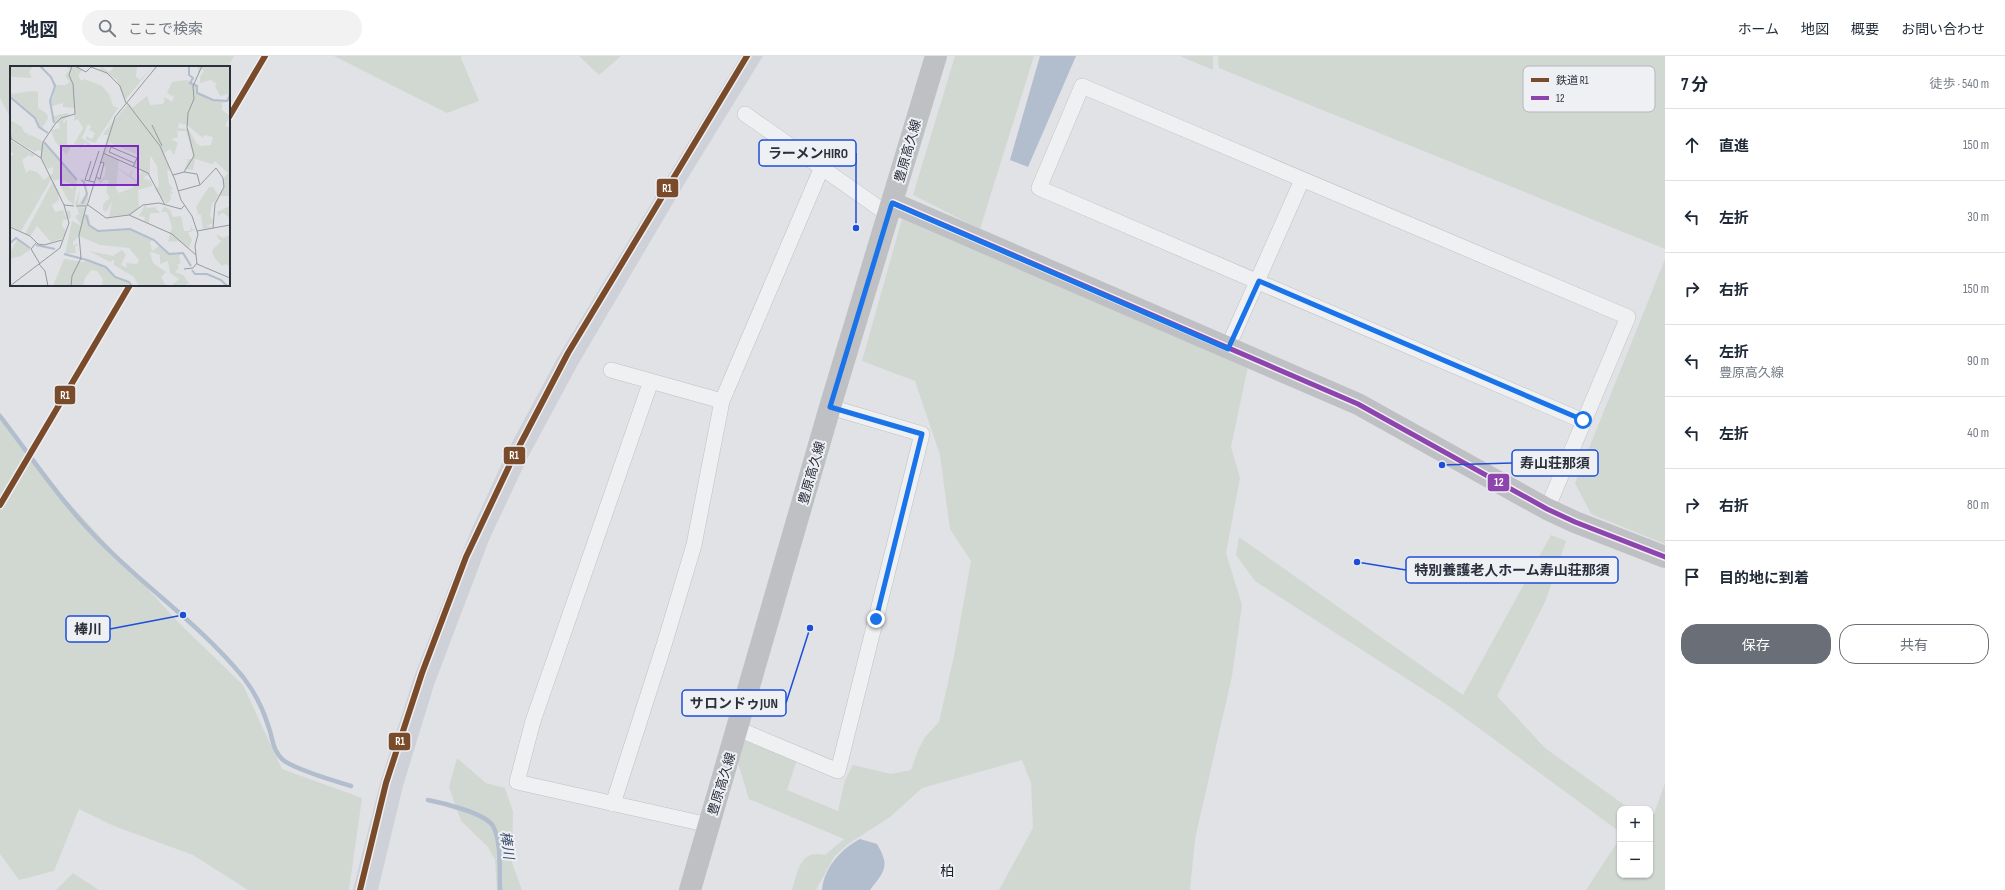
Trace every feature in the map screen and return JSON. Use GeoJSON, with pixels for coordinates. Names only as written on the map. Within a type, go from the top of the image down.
{"type":"FeatureCollection","features":[{"type":"Feature","properties":{"kind":"main road","name":"豊原高久線"},"geometry":{"type":"LineString","coordinates":[[690,890],[738,729],[830,407],[936,56]]}},
{"type":"Feature","properties":{"kind":"main road"},"geometry":{"type":"LineString","coordinates":[[891,209],[1358,404],[1387,419],[1463,464],[1547,509],[1575,522],[1665,557]]}},
{"type":"Feature","properties":{"kind":"street"},"geometry":{"type":"LineString","coordinates":[[1547,509],[1583,420],[1628,317],[1082,86],[1039,188],[1583,420]]}},
{"type":"Feature","properties":{"kind":"street"},"geometry":{"type":"LineString","coordinates":[[745,114],[822,168],[891,209]]}},
{"type":"Feature","properties":{"kind":"street"},"geometry":{"type":"LineString","coordinates":[[613,804],[664,645],[694,545],[722,401],[822,168]]}},
{"type":"Feature","properties":{"kind":"street"},"geometry":{"type":"LineString","coordinates":[[1228,349],[1302,180]]}},
{"type":"Feature","properties":{"kind":"street"},"geometry":{"type":"LineString","coordinates":[[611,370],[722,401]]}},
{"type":"Feature","properties":{"kind":"street"},"geometry":{"type":"LineString","coordinates":[[651,381],[533,721],[518,782],[709,825]]}},
{"type":"Feature","properties":{"kind":"street"},"geometry":{"type":"LineString","coordinates":[[738,729],[838,771],[922,434],[830,407]]}},
{"type":"Feature","properties":{"kind":"shaded area"},"geometry":{"type":"Polygon","coordinates":[[[0,56],[234,56],[229,66],[10,66],[10,117],[0,98],[0,56]]]}},
{"type":"Feature","properties":{"kind":"shaded area"},"geometry":{"type":"Polygon","coordinates":[[[334,56],[462,56],[461,58],[479,101],[447,113],[334,56]]]}},
{"type":"Feature","properties":{"kind":"shaded area"},"geometry":{"type":"Polygon","coordinates":[[[579,56],[621,56],[599,75],[579,56]]]}},
{"type":"Feature","properties":{"kind":"shaded area"},"geometry":{"type":"Polygon","coordinates":[[[741,56],[763,56],[686,181],[577,366],[527,459],[489,540],[434,685],[403,786],[378,890],[353,890],[381,780],[414,677],[470,533],[509,448],[558,357],[741,56]]]}},
{"type":"Feature","properties":{"kind":"shaded area"},"geometry":{"type":"Polygon","coordinates":[[[955,56],[1034,56],[980,229],[913,195],[955,56]]]}},
{"type":"Feature","properties":{"kind":"shaded area"},"geometry":{"type":"Polygon","coordinates":[[[1180,56],[1213,56],[1213,70],[1180,56]]]}},
{"type":"Feature","properties":{"kind":"shaded area"},"geometry":{"type":"Polygon","coordinates":[[[1218,56],[1665,56],[1665,249],[1219,68],[1218,56]]]}},
{"type":"Feature","properties":{"kind":"shaded area"},"geometry":{"type":"Polygon","coordinates":[[[902,219],[1248,366],[1231,447],[1240,478],[1226,553],[1242,605],[1232,676],[1195,839],[1190,890],[999,890],[1033,828],[1031,783],[1022,760],[922,788],[890,817],[848,844],[834,857],[816,890],[792,890],[801,863],[810,855],[825,855],[844,839],[749,799],[738,763],[744,739],[797,760],[787,790],[838,811],[845,780],[853,765],[891,774],[911,770],[918,750],[925,737],[939,722],[954,656],[971,561],[950,529],[940,455],[915,381],[862,361],[902,219]]]}},
{"type":"Feature","properties":{"kind":"shaded area"},"geometry":{"type":"Polygon","coordinates":[[[1665,259],[1665,544],[1591,514],[1575,483],[1665,259]]]}},
{"type":"Feature","properties":{"kind":"shaded area"},"geometry":{"type":"Polygon","coordinates":[[[0,420],[38,469],[179,623],[243,685],[282,769],[362,798],[349,890],[248,890],[193,855],[114,826],[79,809],[54,871],[19,880],[0,854],[0,420]]]}},
{"type":"Feature","properties":{"kind":"shaded area"},"geometry":{"type":"Polygon","coordinates":[[[1551,535],[1566,541],[1545,602],[1497,696],[1545,748],[1626,806],[1617,806],[1617,830],[1446,704],[1255,581],[1236,555],[1239,537],[1463,695],[1551,535]]]}},
{"type":"Feature","properties":{"kind":"shaded area"},"geometry":{"type":"Polygon","coordinates":[[[457,758],[486,783],[505,788],[513,811],[512,863],[522,890],[497,890],[495,860],[488,847],[461,821],[449,787],[457,758]]]}},
{"type":"Feature","properties":{"kind":"shaded area"},"geometry":{"type":"Polygon","coordinates":[[[1665,783],[1665,890],[1586,890],[1617,843],[1617,878],[1653,878],[1654,814],[1665,783]]]}},
{"type":"Feature","properties":{"kind":"shaded area"},"geometry":{"type":"Polygon","coordinates":[[[73,873],[99,890],[56,890],[73,873]]]}},
{"type":"Feature","properties":{"kind":"water"},"geometry":{"type":"Polygon","coordinates":[[[1040,56],[1076,56],[1028,167],[1010,160],[1040,56]]]}},
{"type":"Feature","properties":{"kind":"water"},"geometry":{"type":"Polygon","coordinates":[[[860,839],[877,844],[884,858],[884,868],[879,878],[870,890],[822,890],[826,874],[835,860],[846,848],[860,839]]]}},
{"type":"Feature","properties":{"kind":"waterway","name":"棒川"},"geometry":{"type":"LineString","coordinates":[[0,416],[57,492],[94,535],[131,571],[208,639],[243,677],[261,706],[279,756],[289,764],[351,786]]}},
{"type":"Feature","properties":{"kind":"waterway","name":"棒川"},"geometry":{"type":"LineString","coordinates":[[428,800],[453,806],[473,813],[489,821],[493,826],[498,840],[500,857],[500,890]]}},
{"type":"Feature","properties":{"kind":"rail line","name":"R1"},"geometry":{"type":"LineString","coordinates":[[230,115],[265,56]]}},
{"type":"Feature","properties":{"kind":"rail line","name":"R1"},"geometry":{"type":"LineString","coordinates":[[360,890],[386,783],[422,673],[466,557],[512,460],[568,353],[747,56]]}},
{"type":"Feature","properties":{"kind":"rail line","name":"R1"},"geometry":{"type":"LineString","coordinates":[[0,505],[129,286]]}},
{"type":"Feature","properties":{"kind":"transit line","name":"12"},"geometry":{"type":"LineString","coordinates":[[893,203],[1358,404],[1547,509],[1575,522],[1665,557]]}},
{"type":"Feature","properties":{"kind":"place","name":"ラーメンHIRO"},"geometry":{"type":"Point","coordinates":[856,228]}},
{"type":"Feature","properties":{"kind":"place","name":"寿山荘那須"},"geometry":{"type":"Point","coordinates":[1442,465]}},
{"type":"Feature","properties":{"kind":"place","name":"特別養護老人ホーム寿山荘那須"},"geometry":{"type":"Point","coordinates":[1357,562]}},
{"type":"Feature","properties":{"kind":"place","name":"棒川"},"geometry":{"type":"Point","coordinates":[183,615]}},
{"type":"Feature","properties":{"kind":"place","name":"サロンドゥJUN"},"geometry":{"type":"Point","coordinates":[810,628]}},
{"type":"Feature","properties":{"kind":"district","name":"柏"},"geometry":{"type":"Point","coordinates":[947,871]}},
{"type":"Feature","properties":{"kind":"route"},"geometry":{"type":"LineString","coordinates":[[876,619],[922,434],[830,407],[892,203],[1228,349],[1259,281],[1583,420]]}}]}
